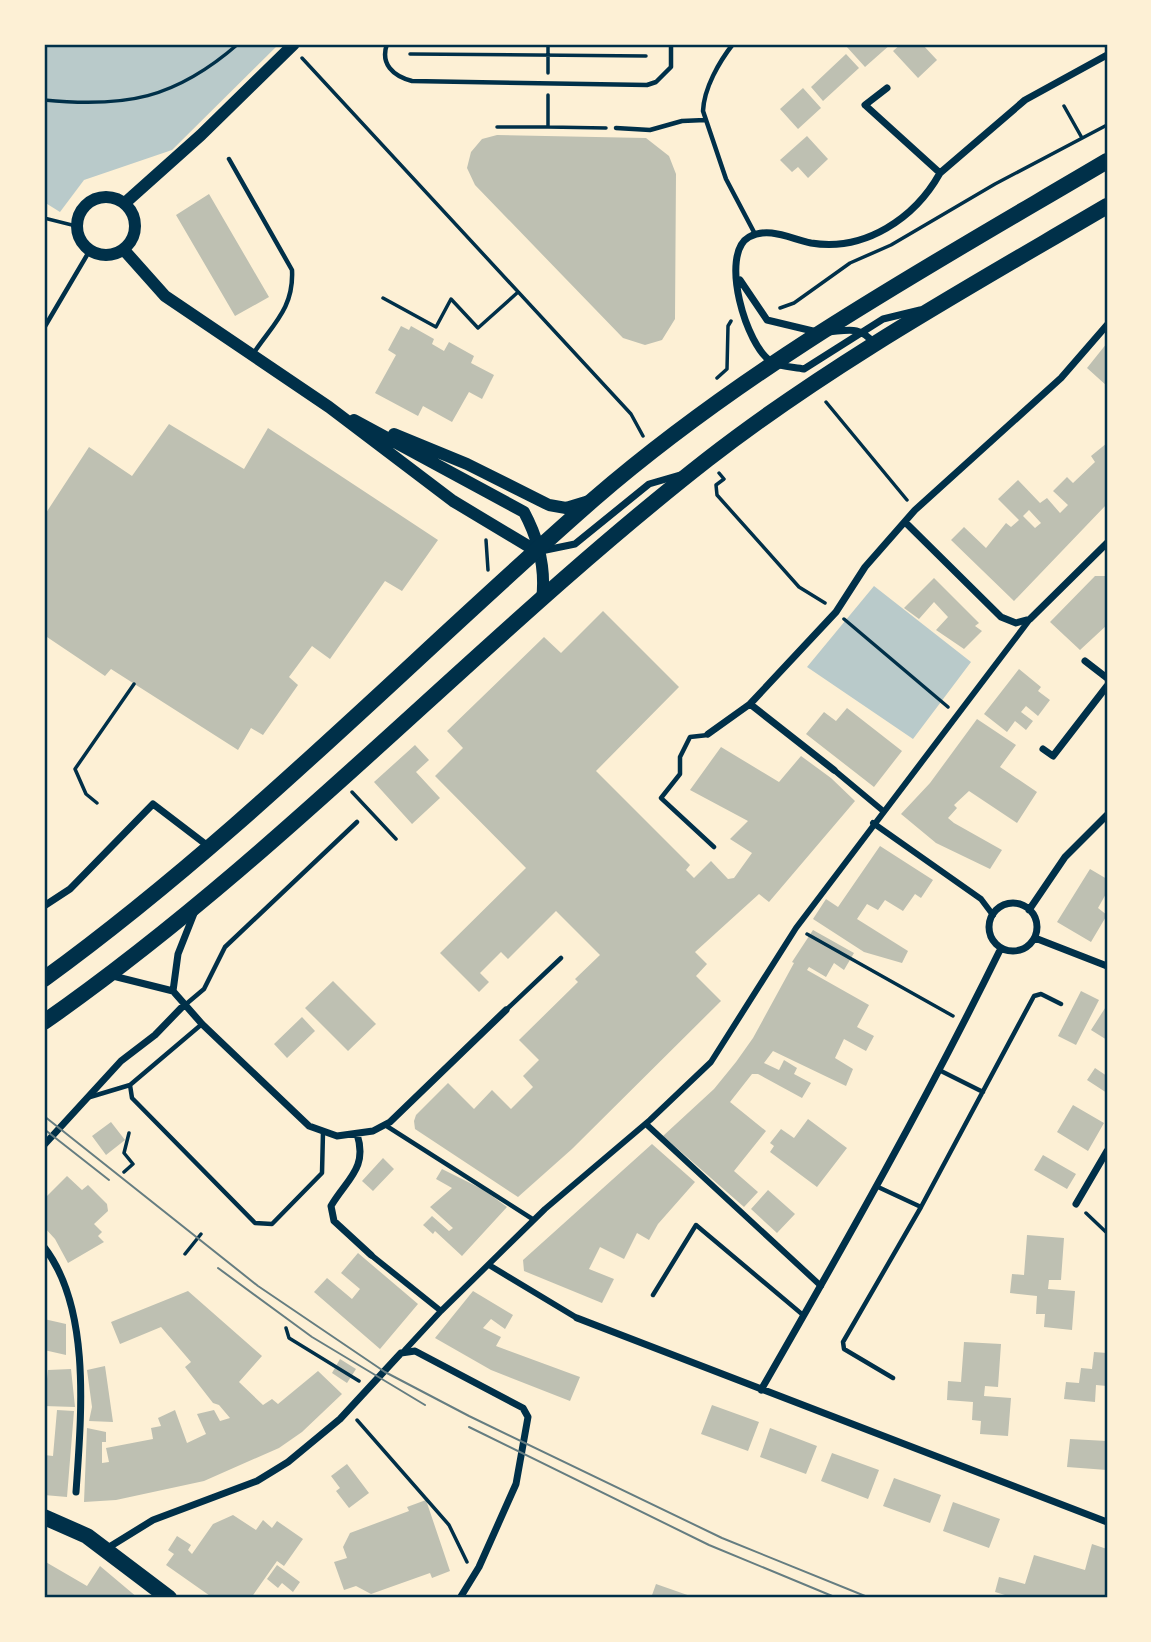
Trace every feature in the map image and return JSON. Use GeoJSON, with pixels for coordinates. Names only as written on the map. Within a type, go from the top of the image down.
{"type":"FeatureCollection","features":[{"type":"Feature","properties":{"kind":"highway"},"geometry":{"type":"LineString","coordinates":[[44,979],[209,847],[594,499],[817,332],[1107,161]]}},
{"type":"Feature","properties":{"kind":"highway"},"geometry":{"type":"LineString","coordinates":[[44,1023],[198,904],[542,600],[694,470],[869,338],[940,304],[1107,206]]}},
{"type":"Feature","properties":{"kind":"highway"},"geometry":{"type":"LineString","coordinates":[[44,1517],[87,1536],[169,1598]]}},
{"type":"Feature","properties":{"kind":"street"},"geometry":{"type":"LineString","coordinates":[[126,202],[297,49]]}},
{"type":"Feature","properties":{"kind":"street"},"geometry":{"type":"LineString","coordinates":[[738,277],[767,320],[817,332],[856,328],[869,338],[804,369],[773,363],[760,350],[740,306],[736,266],[740,245],[755,234],[774,233],[813,243],[854,242],[897,222],[923,198],[940,173],[1025,100],[1107,55]]}},
{"type":"Feature","properties":{"kind":"street"},"geometry":{"type":"LineString","coordinates":[[887,89],[865,105],[940,173]]}},
{"type":"Feature","properties":{"kind":"street"},"geometry":{"type":"LineString","coordinates":[[105,196],[126,202],[133,213],[134,234],[124,250],[108,256],[90,250],[78,235],[76,226],[85,205],[94,198],[105,196]]}},
{"type":"Feature","properties":{"kind":"street"},"geometry":{"type":"LineString","coordinates":[[124,250],[165,296],[329,407],[453,501],[538,552],[575,544],[649,484],[694,470]]}},
{"type":"Feature","properties":{"kind":"street"},"geometry":{"type":"LineString","coordinates":[[708,734],[750,704],[836,612],[865,567],[915,510],[1061,378],[1107,325]]}},
{"type":"Feature","properties":{"kind":"street"},"geometry":{"type":"LineString","coordinates":[[329,407],[467,464],[549,505],[566,508],[594,499]]}},
{"type":"Feature","properties":{"kind":"street"},"geometry":{"type":"LineString","coordinates":[[329,407],[524,512],[537,536],[538,552],[546,574],[542,600]]}},
{"type":"Feature","properties":{"kind":"street"},"geometry":{"type":"LineString","coordinates":[[905,522],[1001,617],[1016,623],[1030,619]]}},
{"type":"Feature","properties":{"kind":"street"},"geometry":{"type":"LineString","coordinates":[[105,1549],[153,1520],[257,1481],[297,1454],[349,1410],[441,1311],[534,1221],[646,1124],[711,1062],[796,928],[882,810],[1030,619],[1107,543]]}},
{"type":"Feature","properties":{"kind":"street"},"geometry":{"type":"LineString","coordinates":[[1085,661],[1107,678]]}},
{"type":"Feature","properties":{"kind":"street"},"geometry":{"type":"LineString","coordinates":[[1043,749],[1053,756],[1107,686]]}},
{"type":"Feature","properties":{"kind":"street"},"geometry":{"type":"LineString","coordinates":[[750,704],[882,810]]}},
{"type":"Feature","properties":{"kind":"street"},"geometry":{"type":"LineString","coordinates":[[44,906],[51,904],[70,889],[153,804],[209,847]]}},
{"type":"Feature","properties":{"kind":"street"},"geometry":{"type":"LineString","coordinates":[[1029,910],[1065,857],[1107,815]]}},
{"type":"Feature","properties":{"kind":"street"},"geometry":{"type":"LineString","coordinates":[[873,822],[981,899],[993,915]]}},
{"type":"Feature","properties":{"kind":"street"},"geometry":{"type":"LineString","coordinates":[[173,991],[178,954],[198,904]]}},
{"type":"Feature","properties":{"kind":"street"},"geometry":{"type":"LineString","coordinates":[[1010,904],[1029,910],[1036,923],[1035,938],[1017,951],[1002,948],[992,937],[990,922],[993,915],[1010,904]]}},
{"type":"Feature","properties":{"kind":"street"},"geometry":{"type":"LineString","coordinates":[[1035,938],[1107,966]]}},
{"type":"Feature","properties":{"kind":"street"},"geometry":{"type":"LineString","coordinates":[[761,1390],[941,1071],[1002,948]]}},
{"type":"Feature","properties":{"kind":"street"},"geometry":{"type":"LineString","coordinates":[[108,975],[173,991],[202,1024],[309,1126],[337,1136],[357,1134],[384,1125],[506,1010]]}},
{"type":"Feature","properties":{"kind":"street"},"geometry":{"type":"LineString","coordinates":[[44,1145],[121,1061],[155,1035],[184,1005]]}},
{"type":"Feature","properties":{"kind":"street"},"geometry":{"type":"LineString","coordinates":[[646,1124],[821,1286]]}},
{"type":"Feature","properties":{"kind":"street"},"geometry":{"type":"LineString","coordinates":[[357,1134],[362,1150],[360,1163],[331,1206],[334,1221],[371,1255],[441,1311]]}},
{"type":"Feature","properties":{"kind":"street"},"geometry":{"type":"LineString","coordinates":[[1076,1203],[1107,1151]]}},
{"type":"Feature","properties":{"kind":"street"},"geometry":{"type":"LineString","coordinates":[[44,1247],[56,1262],[72,1310],[79,1356],[81,1418],[75,1492]]}},
{"type":"Feature","properties":{"kind":"street"},"geometry":{"type":"LineString","coordinates":[[489,1265],[578,1318],[1107,1522]]}},
{"type":"Feature","properties":{"kind":"street"},"geometry":{"type":"LineString","coordinates":[[405,1350],[426,1355],[523,1408],[528,1417],[516,1484],[475,1573],[460,1598]]}},
{"type":"Feature","properties":{"kind":"lane"},"geometry":{"type":"LineString","coordinates":[[387,44],[384,53],[386,64],[393,72],[412,81],[647,85],[656,82],[671,67],[671,44]]}},
{"type":"Feature","properties":{"kind":"lane"},"geometry":{"type":"LineString","coordinates":[[733,44],[704,99],[705,120],[726,179],[755,234]]}},
{"type":"Feature","properties":{"kind":"lane"},"geometry":{"type":"LineString","coordinates":[[616,128],[650,130],[682,121],[705,120]]}},
{"type":"Feature","properties":{"kind":"lane"},"geometry":{"type":"LineString","coordinates":[[229,159],[292,271],[293,291],[288,304],[252,355]]}},
{"type":"Feature","properties":{"kind":"lane"},"geometry":{"type":"LineString","coordinates":[[44,328],[90,250]]}},
{"type":"Feature","properties":{"kind":"lane"},"geometry":{"type":"LineString","coordinates":[[708,734],[690,737],[680,757],[680,774],[661,798],[713,847]]}},
{"type":"Feature","properties":{"kind":"lane"},"geometry":{"type":"LineString","coordinates":[[184,1005],[204,989],[225,947],[357,822]]}},
{"type":"Feature","properties":{"kind":"lane"},"geometry":{"type":"LineString","coordinates":[[506,1010],[561,958]]}},
{"type":"Feature","properties":{"kind":"lane"},"geometry":{"type":"LineString","coordinates":[[893,1378],[844,1349],[843,1342],[921,1207],[1034,996],[1041,994],[1060,1004]]}},
{"type":"Feature","properties":{"kind":"lane"},"geometry":{"type":"LineString","coordinates":[[85,1098],[130,1085],[202,1024]]}},
{"type":"Feature","properties":{"kind":"lane"},"geometry":{"type":"LineString","coordinates":[[941,1071],[983,1092]]}},
{"type":"Feature","properties":{"kind":"lane"},"geometry":{"type":"LineString","coordinates":[[130,1085],[132,1098],[255,1223],[272,1224],[322,1173],[323,1132]]}},
{"type":"Feature","properties":{"kind":"lane"},"geometry":{"type":"LineString","coordinates":[[384,1125],[534,1221]]}},
{"type":"Feature","properties":{"kind":"lane"},"geometry":{"type":"LineString","coordinates":[[878,1186],[921,1207]]}},
{"type":"Feature","properties":{"kind":"lane"},"geometry":{"type":"LineString","coordinates":[[653,1295],[696,1225],[804,1316]]}},
{"type":"Feature","properties":{"kind":"path"},"geometry":{"type":"LineString","coordinates":[[44,100],[106,103],[152,96],[197,76],[238,44]]}},
{"type":"Feature","properties":{"kind":"path"},"geometry":{"type":"LineString","coordinates":[[548,44],[548,127]]}},
{"type":"Feature","properties":{"kind":"path"},"geometry":{"type":"LineString","coordinates":[[297,49],[307,66],[631,414],[644,438],[654,429]]}},
{"type":"Feature","properties":{"kind":"path"},"geometry":{"type":"LineString","coordinates":[[410,54],[646,56]]}},
{"type":"Feature","properties":{"kind":"path"},"geometry":{"type":"LineString","coordinates":[[1064,106],[1083,139]]}},
{"type":"Feature","properties":{"kind":"path"},"geometry":{"type":"LineString","coordinates":[[1106,126],[1107,132]]}},
{"type":"Feature","properties":{"kind":"path"},"geometry":{"type":"LineString","coordinates":[[497,127],[616,128]]}},
{"type":"Feature","properties":{"kind":"path"},"geometry":{"type":"LineString","coordinates":[[44,218],[76,226]]}},
{"type":"Feature","properties":{"kind":"path"},"geometry":{"type":"LineString","coordinates":[[383,299],[436,327],[451,299],[478,328],[517,293]]}},
{"type":"Feature","properties":{"kind":"path"},"geometry":{"type":"LineString","coordinates":[[715,381],[727,369],[728,326]]}},
{"type":"Feature","properties":{"kind":"path"},"geometry":{"type":"LineString","coordinates":[[826,402],[915,510]]}},
{"type":"Feature","properties":{"kind":"path"},"geometry":{"type":"LineString","coordinates":[[724,479],[716,485],[716,495],[799,587],[823,602]]}},
{"type":"Feature","properties":{"kind":"path"},"geometry":{"type":"LineString","coordinates":[[485,539],[490,567],[485,574]]}},
{"type":"Feature","properties":{"kind":"path"},"geometry":{"type":"LineString","coordinates":[[847,622],[957,713]]}},
{"type":"Feature","properties":{"kind":"path"},"geometry":{"type":"LineString","coordinates":[[97,803],[86,794],[75,769],[134,684]]}},
{"type":"Feature","properties":{"kind":"path"},"geometry":{"type":"LineString","coordinates":[[340,778],[396,839]]}},
{"type":"Feature","properties":{"kind":"path"},"geometry":{"type":"LineString","coordinates":[[796,928],[964,1023]]}},
{"type":"Feature","properties":{"kind":"path"},"geometry":{"type":"LineString","coordinates":[[124,1172],[133,1164],[124,1153],[125,1140],[129,1133]]}},
{"type":"Feature","properties":{"kind":"path"},"geometry":{"type":"LineString","coordinates":[[1076,1203],[1107,1233]]}},
{"type":"Feature","properties":{"kind":"path"},"geometry":{"type":"LineString","coordinates":[[184,1254],[201,1234]]}},
{"type":"Feature","properties":{"kind":"path"},"geometry":{"type":"LineString","coordinates":[[286,1328],[289,1338],[351,1376]]}},
{"type":"Feature","properties":{"kind":"path"},"geometry":{"type":"LineString","coordinates":[[349,1410],[449,1525],[464,1559],[475,1573]]}},
{"type":"Feature","properties":{"kind":"shaded area"},"geometry":{"type":"Polygon","coordinates":[[[44,44],[279,44],[172,150],[84,180],[60,212],[44,202],[44,44]]]}},
{"type":"Feature","properties":{"kind":"shaded area"},"geometry":{"type":"Polygon","coordinates":[[[874,586],[971,662],[913,739],[807,667],[874,586]]]}},
{"type":"Feature","properties":{"kind":"building"},"geometry":{"type":"Polygon","coordinates":[[[891,44],[865,67],[846,46],[891,44]]]}},
{"type":"Feature","properties":{"kind":"building"},"geometry":{"type":"Polygon","coordinates":[[[901,44],[922,44],[937,60],[918,78],[893,51],[901,44]]]}},
{"type":"Feature","properties":{"kind":"building"},"geometry":{"type":"Polygon","coordinates":[[[846,54],[859,68],[823,101],[811,87],[846,54]]]}},
{"type":"Feature","properties":{"kind":"building"},"geometry":{"type":"Polygon","coordinates":[[[803,88],[821,108],[798,129],[780,109],[803,88]]]}},
{"type":"Feature","properties":{"kind":"building"},"geometry":{"type":"Polygon","coordinates":[[[497,135],[646,138],[669,156],[676,174],[675,319],[662,340],[645,345],[623,338],[475,185],[467,168],[471,152],[482,139],[497,135]]]}},
{"type":"Feature","properties":{"kind":"building"},"geometry":{"type":"Polygon","coordinates":[[[807,136],[828,159],[808,178],[798,167],[792,172],[780,160],[807,136]]]}},
{"type":"Feature","properties":{"kind":"building"},"geometry":{"type":"Polygon","coordinates":[[[209,194],[269,297],[235,316],[176,215],[209,194]]]}},
{"type":"Feature","properties":{"kind":"building"},"geometry":{"type":"Polygon","coordinates":[[[401,326],[409,330],[411,326],[434,339],[432,344],[444,351],[449,342],[474,356],[471,363],[494,375],[482,399],[469,392],[452,422],[423,406],[418,416],[375,393],[396,355],[388,350],[401,326]]]}},
{"type":"Feature","properties":{"kind":"building"},"geometry":{"type":"Polygon","coordinates":[[[1107,343],[1107,386],[1087,368],[1107,343]]]}},
{"type":"Feature","properties":{"kind":"building"},"geometry":{"type":"Polygon","coordinates":[[[169,424],[244,469],[268,428],[438,540],[402,591],[385,581],[330,659],[312,646],[289,677],[298,685],[263,735],[251,728],[238,750],[111,669],[105,676],[44,635],[44,516],[89,447],[132,476],[169,424]]]}},
{"type":"Feature","properties":{"kind":"building"},"geometry":{"type":"Polygon","coordinates":[[[1107,443],[1107,504],[1014,601],[951,540],[964,527],[986,548],[1006,523],[1011,527],[1019,520],[998,499],[1018,480],[1040,503],[1047,498],[1060,513],[1068,505],[1053,491],[1067,477],[1073,483],[1095,462],[1091,456],[1107,443]],[[1029,510],[1023,516],[1035,528],[1041,523],[1029,510]]]}},
{"type":"Feature","properties":{"kind":"building"},"geometry":{"type":"Polygon","coordinates":[[[1095,576],[1107,576],[1107,625],[1080,650],[1050,622],[1095,576]]]}},
{"type":"Feature","properties":{"kind":"building"},"geometry":{"type":"Polygon","coordinates":[[[934,578],[979,623],[975,626],[982,631],[964,649],[936,630],[948,617],[934,602],[919,619],[904,608],[934,578]]]}},
{"type":"Feature","properties":{"kind":"building"},"geometry":{"type":"Polygon","coordinates":[[[603,611],[679,687],[596,771],[690,865],[686,870],[694,878],[711,861],[728,879],[734,878],[752,853],[730,839],[748,821],[690,790],[721,747],[779,782],[801,756],[831,778],[855,801],[769,902],[759,894],[695,952],[707,964],[696,976],[721,1001],[572,1149],[518,1197],[415,1129],[416,1115],[448,1083],[474,1109],[492,1090],[511,1109],[533,1087],[523,1076],[539,1060],[519,1040],[578,982],[575,979],[600,955],[556,911],[508,959],[501,952],[480,973],[489,982],[479,992],[440,953],[526,868],[435,776],[463,748],[447,731],[544,637],[561,653],[603,611]]]}},
{"type":"Feature","properties":{"kind":"building"},"geometry":{"type":"Polygon","coordinates":[[[1019,669],[1041,687],[1038,691],[1050,700],[1038,716],[1026,706],[1021,712],[1033,721],[1026,730],[1015,721],[1007,732],[984,714],[1019,669]]]}},
{"type":"Feature","properties":{"kind":"building"},"geometry":{"type":"Polygon","coordinates":[[[847,708],[902,751],[874,787],[806,734],[824,712],[836,721],[847,708]]]}},
{"type":"Feature","properties":{"kind":"building"},"geometry":{"type":"Polygon","coordinates":[[[977,719],[1016,745],[1000,767],[1037,792],[1017,823],[969,791],[954,805],[957,808],[948,818],[1002,850],[990,869],[936,843],[901,814],[930,783],[977,719]]]}},
{"type":"Feature","properties":{"kind":"building"},"geometry":{"type":"Polygon","coordinates":[[[415,745],[429,760],[416,772],[440,798],[412,824],[374,782],[415,745]]]}},
{"type":"Feature","properties":{"kind":"building"},"geometry":{"type":"Polygon","coordinates":[[[880,846],[933,880],[921,898],[915,894],[903,911],[885,900],[878,910],[867,904],[857,919],[908,951],[902,963],[864,952],[813,919],[826,899],[838,907],[880,846]]]}},
{"type":"Feature","properties":{"kind":"building"},"geometry":{"type":"Polygon","coordinates":[[[1090,869],[1107,879],[1107,892],[1098,908],[1107,915],[1091,942],[1057,922],[1090,869]]]}},
{"type":"Feature","properties":{"kind":"building"},"geometry":{"type":"Polygon","coordinates":[[[813,930],[854,953],[844,970],[834,963],[826,977],[809,967],[807,970],[869,1005],[857,1027],[874,1036],[866,1051],[844,1039],[835,1058],[853,1069],[846,1086],[773,1051],[764,1063],[779,1070],[784,1060],[797,1068],[794,1074],[811,1083],[802,1098],[758,1074],[752,1074],[730,1102],[766,1131],[734,1171],[758,1192],[744,1207],[663,1136],[714,1089],[736,1062],[753,1038],[794,963],[792,962],[813,930]]]}},
{"type":"Feature","properties":{"kind":"building"},"geometry":{"type":"Polygon","coordinates":[[[333,981],[376,1024],[348,1051],[305,1008],[333,981]]]}},
{"type":"Feature","properties":{"kind":"building"},"geometry":{"type":"Polygon","coordinates":[[[1081,991],[1099,1000],[1076,1045],[1058,1036],[1081,991]]]}},
{"type":"Feature","properties":{"kind":"building"},"geometry":{"type":"Polygon","coordinates":[[[1107,1005],[1107,1040],[1091,1030],[1107,1005]]]}},
{"type":"Feature","properties":{"kind":"building"},"geometry":{"type":"Polygon","coordinates":[[[302,1017],[315,1031],[287,1058],[274,1044],[302,1017]]]}},
{"type":"Feature","properties":{"kind":"building"},"geometry":{"type":"Polygon","coordinates":[[[1095,1068],[1107,1076],[1107,1093],[1087,1080],[1095,1068]]]}},
{"type":"Feature","properties":{"kind":"building"},"geometry":{"type":"Polygon","coordinates":[[[1073,1105],[1104,1123],[1088,1151],[1057,1132],[1073,1105]]]}},
{"type":"Feature","properties":{"kind":"building"},"geometry":{"type":"Polygon","coordinates":[[[808,1119],[847,1148],[817,1187],[770,1152],[774,1146],[770,1143],[781,1129],[794,1138],[808,1119]]]}},
{"type":"Feature","properties":{"kind":"building"},"geometry":{"type":"Polygon","coordinates":[[[111,1122],[125,1140],[106,1155],[92,1136],[111,1122]]]}},
{"type":"Feature","properties":{"kind":"building"},"geometry":{"type":"Polygon","coordinates":[[[652,1144],[695,1182],[658,1224],[649,1240],[637,1233],[624,1259],[600,1247],[589,1269],[614,1279],[602,1303],[524,1271],[523,1260],[652,1144]]]}},
{"type":"Feature","properties":{"kind":"building"},"geometry":{"type":"Polygon","coordinates":[[[1043,1155],[1076,1174],[1067,1189],[1034,1170],[1043,1155]]]}},
{"type":"Feature","properties":{"kind":"building"},"geometry":{"type":"Polygon","coordinates":[[[383,1158],[394,1169],[373,1191],[362,1181],[383,1158]]]}},
{"type":"Feature","properties":{"kind":"building"},"geometry":{"type":"Polygon","coordinates":[[[442,1169],[484,1190],[507,1207],[462,1256],[435,1231],[433,1234],[423,1225],[432,1216],[449,1231],[453,1228],[430,1207],[452,1188],[436,1179],[442,1169]]]}},
{"type":"Feature","properties":{"kind":"building"},"geometry":{"type":"Polygon","coordinates":[[[67,1176],[82,1190],[88,1185],[107,1204],[108,1211],[94,1224],[102,1232],[98,1236],[104,1242],[68,1263],[55,1239],[44,1227],[44,1199],[67,1176]]]}},
{"type":"Feature","properties":{"kind":"building"},"geometry":{"type":"Polygon","coordinates":[[[768,1190],[795,1214],[777,1233],[751,1209],[768,1190]]]}},
{"type":"Feature","properties":{"kind":"building"},"geometry":{"type":"Polygon","coordinates":[[[1027,1235],[1064,1238],[1061,1280],[1049,1280],[1048,1289],[1075,1291],[1072,1330],[1044,1327],[1045,1314],[1036,1314],[1037,1296],[1010,1293],[1012,1274],[1024,1275],[1027,1235]]]}},
{"type":"Feature","properties":{"kind":"building"},"geometry":{"type":"Polygon","coordinates":[[[358,1253],[418,1304],[380,1349],[314,1292],[327,1278],[352,1299],[360,1289],[341,1273],[358,1253]]]}},
{"type":"Feature","properties":{"kind":"building"},"geometry":{"type":"Polygon","coordinates":[[[188,1291],[262,1356],[239,1382],[263,1405],[272,1399],[278,1404],[318,1371],[342,1394],[302,1432],[279,1448],[204,1481],[116,1500],[84,1502],[87,1428],[106,1432],[106,1442],[102,1442],[102,1463],[109,1462],[106,1448],[153,1439],[151,1428],[161,1426],[158,1418],[175,1410],[187,1443],[206,1434],[197,1414],[214,1410],[220,1421],[230,1418],[219,1405],[213,1403],[185,1367],[191,1362],[161,1327],[120,1344],[111,1322],[188,1291]]]}},
{"type":"Feature","properties":{"kind":"building"},"geometry":{"type":"Polygon","coordinates":[[[473,1291],[513,1315],[505,1329],[491,1319],[483,1328],[501,1337],[496,1346],[580,1377],[570,1401],[491,1370],[435,1338],[473,1291]]]}},
{"type":"Feature","properties":{"kind":"building"},"geometry":{"type":"Polygon","coordinates":[[[44,1319],[66,1324],[66,1355],[44,1350],[44,1319]]]}},
{"type":"Feature","properties":{"kind":"building"},"geometry":{"type":"Polygon","coordinates":[[[964,1342],[1001,1344],[998,1387],[985,1386],[984,1396],[1011,1398],[1008,1436],[980,1434],[981,1421],[972,1420],[973,1402],[947,1400],[948,1381],[961,1382],[964,1342]]]}},
{"type":"Feature","properties":{"kind":"building"},"geometry":{"type":"Polygon","coordinates":[[[1094,1352],[1107,1353],[1107,1386],[1096,1385],[1095,1402],[1064,1399],[1066,1382],[1079,1383],[1081,1368],[1092,1369],[1094,1352]]]}},
{"type":"Feature","properties":{"kind":"building"},"geometry":{"type":"Polygon","coordinates":[[[340,1359],[356,1369],[347,1383],[332,1373],[340,1359]]]}},
{"type":"Feature","properties":{"kind":"building"},"geometry":{"type":"Polygon","coordinates":[[[105,1366],[113,1422],[89,1421],[92,1407],[87,1370],[105,1366]]]}},
{"type":"Feature","properties":{"kind":"building"},"geometry":{"type":"Polygon","coordinates":[[[71,1369],[75,1407],[44,1406],[48,1370],[71,1369]]]}},
{"type":"Feature","properties":{"kind":"building"},"geometry":{"type":"Polygon","coordinates":[[[712,1405],[759,1422],[748,1451],[701,1434],[712,1405]]]}},
{"type":"Feature","properties":{"kind":"building"},"geometry":{"type":"Polygon","coordinates":[[[57,1410],[74,1411],[67,1497],[44,1495],[44,1455],[53,1456],[57,1410]]]}},
{"type":"Feature","properties":{"kind":"building"},"geometry":{"type":"Polygon","coordinates":[[[770,1428],[817,1446],[806,1474],[760,1457],[770,1428]]]}},
{"type":"Feature","properties":{"kind":"building"},"geometry":{"type":"Polygon","coordinates":[[[1070,1439],[1107,1441],[1107,1470],[1067,1467],[1070,1439]]]}},
{"type":"Feature","properties":{"kind":"building"},"geometry":{"type":"Polygon","coordinates":[[[832,1453],[879,1470],[868,1499],[821,1481],[832,1453]]]}},
{"type":"Feature","properties":{"kind":"building"},"geometry":{"type":"Polygon","coordinates":[[[347,1464],[369,1493],[349,1508],[336,1491],[340,1488],[331,1476],[347,1464]]]}},
{"type":"Feature","properties":{"kind":"building"},"geometry":{"type":"Polygon","coordinates":[[[894,1478],[941,1495],[930,1523],[883,1506],[894,1478]]]}},
{"type":"Feature","properties":{"kind":"building"},"geometry":{"type":"Polygon","coordinates":[[[426,1500],[450,1571],[432,1578],[430,1573],[371,1594],[356,1586],[344,1590],[334,1562],[347,1558],[343,1547],[350,1533],[409,1511],[407,1507],[426,1500]]]}},
{"type":"Feature","properties":{"kind":"building"},"geometry":{"type":"Polygon","coordinates":[[[953,1502],[1000,1519],[989,1548],[943,1531],[953,1502]]]}},
{"type":"Feature","properties":{"kind":"building"},"geometry":{"type":"Polygon","coordinates":[[[233,1515],[256,1530],[263,1520],[272,1528],[277,1521],[303,1539],[284,1566],[277,1561],[251,1598],[213,1598],[166,1565],[174,1554],[168,1550],[177,1536],[191,1545],[188,1550],[192,1554],[213,1524],[233,1515]]]}},
{"type":"Feature","properties":{"kind":"building"},"geometry":{"type":"Polygon","coordinates":[[[1092,1544],[1107,1549],[1107,1598],[1015,1598],[995,1592],[999,1577],[1025,1584],[1034,1555],[1085,1570],[1092,1544]]]}},
{"type":"Feature","properties":{"kind":"building"},"geometry":{"type":"Polygon","coordinates":[[[44,1561],[87,1586],[100,1566],[138,1598],[44,1598],[44,1561]]]}},
{"type":"Feature","properties":{"kind":"building"},"geometry":{"type":"Polygon","coordinates":[[[277,1565],[300,1582],[293,1592],[282,1583],[278,1588],[267,1579],[277,1565]]]}},
{"type":"Feature","properties":{"kind":"building"},"geometry":{"type":"Polygon","coordinates":[[[656,1584],[696,1598],[651,1598],[656,1584]]]}},
{"type":"Feature","properties":{"kind":"tram line"},"geometry":{"type":"LineString","coordinates":[[44,1116],[258,1286],[385,1372],[469,1416],[722,1538],[870,1598]]}},
{"type":"Feature","properties":{"kind":"tram line"},"geometry":{"type":"LineString","coordinates":[[44,1129],[109,1180]]}},
{"type":"Feature","properties":{"kind":"tram line"},"geometry":{"type":"LineString","coordinates":[[218,1268],[312,1337],[425,1405]]}},
{"type":"Feature","properties":{"kind":"tram line"},"geometry":{"type":"LineString","coordinates":[[469,1427],[709,1545],[837,1598]]}}]}
